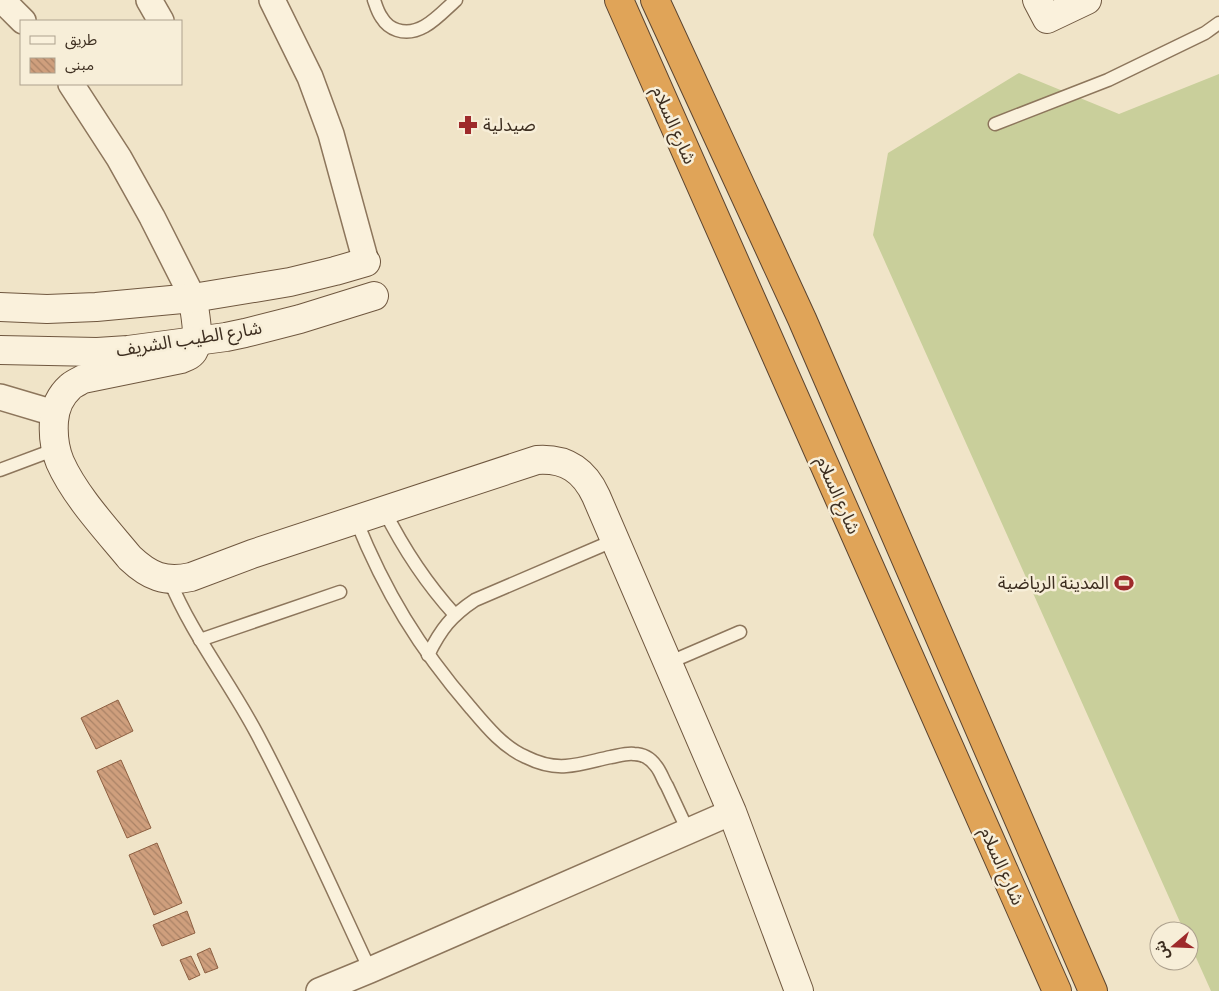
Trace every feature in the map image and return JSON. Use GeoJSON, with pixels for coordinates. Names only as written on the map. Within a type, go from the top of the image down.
{"type":"FeatureCollection","features":[{"type":"Feature","properties":{"kind":"highway","name":"شارع السلام"},"geometry":{"type":"LineString","coordinates":[[618,0],[1058,991]]}},
{"type":"Feature","properties":{"kind":"highway","name":"شارع السلام"},"geometry":{"type":"LineString","coordinates":[[655,0],[806,328],[1093,991]]}},
{"type":"Feature","properties":{"kind":"main road"},"geometry":{"type":"LineString","coordinates":[[1042,10],[1087,0]]}},
{"type":"Feature","properties":{"kind":"main road"},"geometry":{"type":"LineString","coordinates":[[0,307],[47,309],[96,307],[193,298],[290,282],[366,262]]}},
{"type":"Feature","properties":{"kind":"main road","name":"شارع الطيب الشريف"},"geometry":{"type":"LineString","coordinates":[[0,350],[97,352],[226,337],[300,320],[374,296]]}},
{"type":"Feature","properties":{"kind":"main road"},"geometry":{"type":"LineString","coordinates":[[193,298],[198,340],[194,351],[188,356],[83,379],[70,387],[60,399],[54,413],[56,450],[60,462],[79,495],[130,558],[148,573],[159,577],[169,579],[191,577],[252,554],[537,460],[548,459],[558,461],[578,470],[592,486],[732,812],[799,991]]}},
{"type":"Feature","properties":{"kind":"street"},"geometry":{"type":"LineString","coordinates":[[2,0],[22,20]]}},
{"type":"Feature","properties":{"kind":"street"},"geometry":{"type":"LineString","coordinates":[[149,0],[160,20]]}},
{"type":"Feature","properties":{"kind":"street"},"geometry":{"type":"LineString","coordinates":[[272,0],[310,77],[331,134],[366,262]]}},
{"type":"Feature","properties":{"kind":"street"},"geometry":{"type":"LineString","coordinates":[[72,85],[119,158],[152,217],[193,298]]}},
{"type":"Feature","properties":{"kind":"street"},"geometry":{"type":"LineString","coordinates":[[0,397],[54,413]]}},
{"type":"Feature","properties":{"kind":"street"},"geometry":{"type":"LineString","coordinates":[[319,991],[374,981],[688,831],[732,812]]}},
{"type":"Feature","properties":{"kind":"lane"},"geometry":{"type":"LineString","coordinates":[[374,0],[382,18],[387,24],[394,29],[412,32],[426,26],[456,0]]}},
{"type":"Feature","properties":{"kind":"lane"},"geometry":{"type":"LineString","coordinates":[[995,124],[1108,80],[1205,33],[1219,23]]}},
{"type":"Feature","properties":{"kind":"lane"},"geometry":{"type":"LineString","coordinates":[[0,470],[56,450]]}},
{"type":"Feature","properties":{"kind":"lane"},"geometry":{"type":"LineString","coordinates":[[384,510],[404,548],[438,596],[455,615]]}},
{"type":"Feature","properties":{"kind":"lane"},"geometry":{"type":"LineString","coordinates":[[356,520],[395,603],[411,630],[452,686],[500,739],[525,757],[551,765],[564,766],[632,754],[646,757],[657,767],[688,831]]}},
{"type":"Feature","properties":{"kind":"lane"},"geometry":{"type":"LineString","coordinates":[[428,655],[439,634],[455,615],[476,600],[615,540]]}},
{"type":"Feature","properties":{"kind":"lane"},"geometry":{"type":"LineString","coordinates":[[169,579],[183,611],[257,733],[303,826],[374,981]]}},
{"type":"Feature","properties":{"kind":"lane"},"geometry":{"type":"LineString","coordinates":[[200,640],[340,592]]}},
{"type":"Feature","properties":{"kind":"lane"},"geometry":{"type":"LineString","coordinates":[[668,663],[740,632]]}},
{"type":"Feature","properties":{"kind":"green space","name":"المدينة الرياضية"},"geometry":{"type":"Polygon","coordinates":[[[1019,73],[1119,114],[1219,74],[1219,991],[1211,991],[1199,964],[1199,921],[1180,921],[873,235],[888,153],[1019,73]]]}},
{"type":"Feature","properties":{"kind":"building"},"geometry":{"type":"Polygon","coordinates":[[[118,700],[133,731],[96,749],[81,718],[118,700]]]}},
{"type":"Feature","properties":{"kind":"building"},"geometry":{"type":"Polygon","coordinates":[[[121,760],[151,828],[127,838],[97,771],[121,760]]]}},
{"type":"Feature","properties":{"kind":"building"},"geometry":{"type":"Polygon","coordinates":[[[157,843],[182,903],[154,915],[129,855],[157,843]]]}},
{"type":"Feature","properties":{"kind":"building"},"geometry":{"type":"Polygon","coordinates":[[[187,911],[195,933],[162,946],[153,925],[187,911]]]}},
{"type":"Feature","properties":{"kind":"building"},"geometry":{"type":"Polygon","coordinates":[[[210,948],[218,968],[205,973],[197,954],[210,948]]]}},
{"type":"Feature","properties":{"kind":"building"},"geometry":{"type":"Polygon","coordinates":[[[191,956],[200,975],[189,980],[180,960],[191,956]]]}},
{"type":"Feature","properties":{"kind":"place","name":"صيدلية"},"geometry":{"type":"Point","coordinates":[468,125]}},
{"type":"Feature","properties":{"kind":"place","name":"المدينة الرياضية"},"geometry":{"type":"Point","coordinates":[1124,583]}}]}
